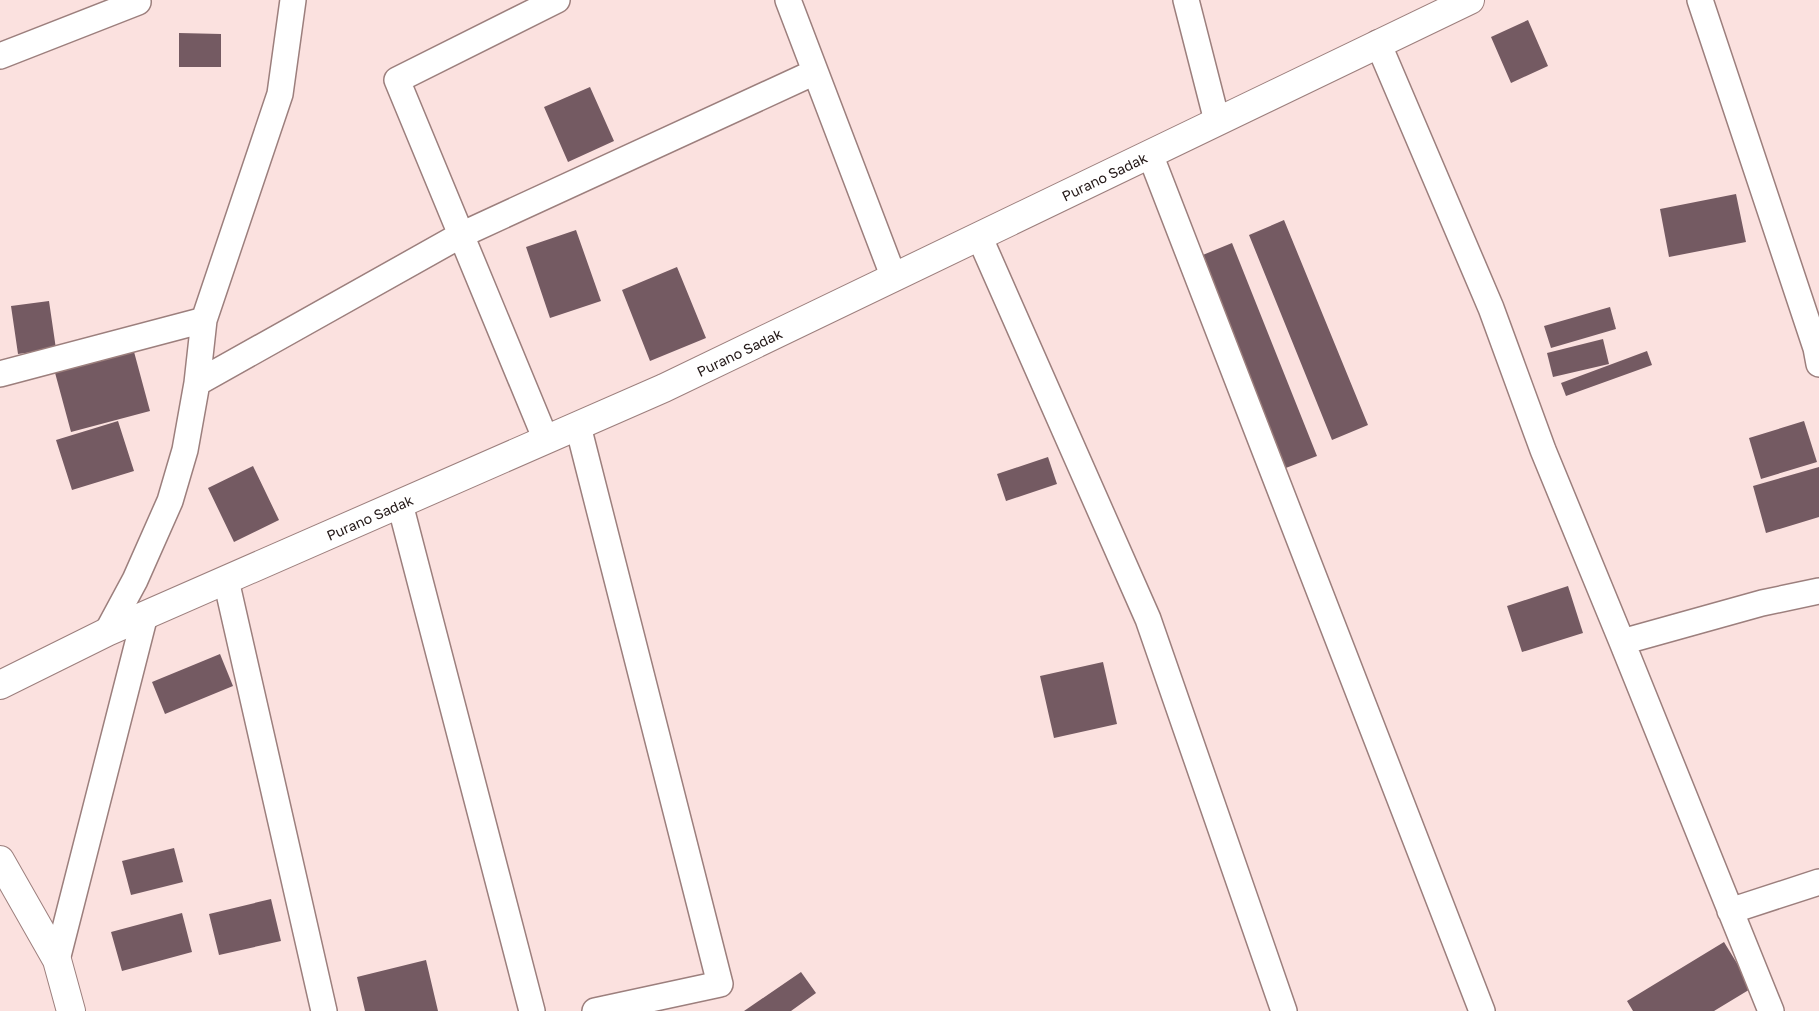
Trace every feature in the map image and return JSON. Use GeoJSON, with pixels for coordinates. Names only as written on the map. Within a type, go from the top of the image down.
{"type":"FeatureCollection","features":[{"type":"Feature","properties":{"kind":"main road","name":"Purano Sadak"},"geometry":{"type":"LineString","coordinates":[[0,685],[145,615],[664,388],[1470,0]]}},
{"type":"Feature","properties":{"kind":"main road"},"geometry":{"type":"LineString","coordinates":[[0,860],[57,960],[72,1011]]}},
{"type":"Feature","properties":{"kind":"street"},"geometry":{"type":"LineString","coordinates":[[107,632],[135,580],[170,501],[185,450],[197,383],[204,320],[280,94],[293,0]]}},
{"type":"Feature","properties":{"kind":"street"},"geometry":{"type":"LineString","coordinates":[[546,440],[397,80],[557,0]]}},
{"type":"Feature","properties":{"kind":"street"},"geometry":{"type":"LineString","coordinates":[[788,0],[894,278]]}},
{"type":"Feature","properties":{"kind":"street"},"geometry":{"type":"LineString","coordinates":[[1186,0],[1218,121]]}},
{"type":"Feature","properties":{"kind":"street"},"geometry":{"type":"LineString","coordinates":[[1700,0],[1816,348],[1819,364]]}},
{"type":"Feature","properties":{"kind":"street"},"geometry":{"type":"LineString","coordinates":[[0,56],[138,2]]}},
{"type":"Feature","properties":{"kind":"street"},"geometry":{"type":"LineString","coordinates":[[1378,44],[1491,308],[1543,450],[1771,1011]]}},
{"type":"Feature","properties":{"kind":"street"},"geometry":{"type":"LineString","coordinates":[[197,383],[461,235],[815,72]]}},
{"type":"Feature","properties":{"kind":"street"},"geometry":{"type":"LineString","coordinates":[[1150,154],[1482,1011]]}},
{"type":"Feature","properties":{"kind":"street"},"geometry":{"type":"LineString","coordinates":[[979,236],[1148,620],[1284,1011]]}},
{"type":"Feature","properties":{"kind":"street"},"geometry":{"type":"LineString","coordinates":[[0,374],[204,320]]}},
{"type":"Feature","properties":{"kind":"street"},"geometry":{"type":"LineString","coordinates":[[578,426],[720,984],[595,1011]]}},
{"type":"Feature","properties":{"kind":"street"},"geometry":{"type":"LineString","coordinates":[[400,504],[532,1011]]}},
{"type":"Feature","properties":{"kind":"street"},"geometry":{"type":"LineString","coordinates":[[226,580],[324,1011]]}},
{"type":"Feature","properties":{"kind":"street"},"geometry":{"type":"LineString","coordinates":[[1622,642],[1762,603],[1819,591]]}},
{"type":"Feature","properties":{"kind":"street"},"geometry":{"type":"LineString","coordinates":[[57,960],[145,615]]}},
{"type":"Feature","properties":{"kind":"street"},"geometry":{"type":"LineString","coordinates":[[1730,911],[1819,882]]}},
{"type":"Feature","properties":{"kind":"building"},"geometry":{"type":"Polygon","coordinates":[[[1528,20],[1548,66],[1511,83],[1491,37],[1528,20]]]}},
{"type":"Feature","properties":{"kind":"building"},"geometry":{"type":"Polygon","coordinates":[[[179,33],[221,34],[221,67],[179,67],[179,33]]]}},
{"type":"Feature","properties":{"kind":"building"},"geometry":{"type":"Polygon","coordinates":[[[590,87],[614,141],[568,162],[544,107],[590,87]]]}},
{"type":"Feature","properties":{"kind":"building"},"geometry":{"type":"Polygon","coordinates":[[[1736,194],[1746,242],[1669,257],[1660,209],[1736,194]]]}},
{"type":"Feature","properties":{"kind":"building"},"geometry":{"type":"Polygon","coordinates":[[[1284,220],[1368,425],[1332,440],[1249,235],[1284,220]]]}},
{"type":"Feature","properties":{"kind":"building"},"geometry":{"type":"Polygon","coordinates":[[[576,230],[601,301],[550,318],[526,247],[576,230]]]}},
{"type":"Feature","properties":{"kind":"building"},"geometry":{"type":"Polygon","coordinates":[[[1232,243],[1317,456],[1278,471],[1193,259],[1232,243]]]}},
{"type":"Feature","properties":{"kind":"building"},"geometry":{"type":"Polygon","coordinates":[[[677,267],[706,338],[650,361],[622,290],[677,267]]]}},
{"type":"Feature","properties":{"kind":"building"},"geometry":{"type":"Polygon","coordinates":[[[49,301],[56,349],[18,354],[11,306],[49,301]]]}},
{"type":"Feature","properties":{"kind":"building"},"geometry":{"type":"Polygon","coordinates":[[[1610,307],[1616,329],[1551,348],[1544,326],[1610,307]]]}},
{"type":"Feature","properties":{"kind":"building"},"geometry":{"type":"Polygon","coordinates":[[[1603,339],[1609,364],[1553,377],[1547,353],[1603,339]]]}},
{"type":"Feature","properties":{"kind":"building"},"geometry":{"type":"Polygon","coordinates":[[[133,348],[150,411],[71,432],[54,369],[133,348]]]}},
{"type":"Feature","properties":{"kind":"building"},"geometry":{"type":"Polygon","coordinates":[[[1647,351],[1652,365],[1566,396],[1561,383],[1647,351]]]}},
{"type":"Feature","properties":{"kind":"building"},"geometry":{"type":"Polygon","coordinates":[[[118,421],[134,471],[72,490],[56,440],[118,421]]]}},
{"type":"Feature","properties":{"kind":"building"},"geometry":{"type":"Polygon","coordinates":[[[1804,421],[1817,462],[1761,479],[1749,438],[1804,421]]]}},
{"type":"Feature","properties":{"kind":"building"},"geometry":{"type":"Polygon","coordinates":[[[1048,457],[1057,484],[1006,501],[997,474],[1048,457]]]}},
{"type":"Feature","properties":{"kind":"building"},"geometry":{"type":"Polygon","coordinates":[[[253,466],[279,520],[234,542],[208,488],[253,466]]]}},
{"type":"Feature","properties":{"kind":"building"},"geometry":{"type":"Polygon","coordinates":[[[1819,467],[1819,517],[1766,533],[1753,486],[1819,467]]]}},
{"type":"Feature","properties":{"kind":"building"},"geometry":{"type":"Polygon","coordinates":[[[1568,586],[1583,633],[1522,652],[1507,606],[1568,586]]]}},
{"type":"Feature","properties":{"kind":"building"},"geometry":{"type":"Polygon","coordinates":[[[220,654],[233,686],[165,714],[152,682],[220,654]]]}},
{"type":"Feature","properties":{"kind":"building"},"geometry":{"type":"Polygon","coordinates":[[[1103,662],[1117,724],[1054,738],[1040,676],[1103,662]]]}},
{"type":"Feature","properties":{"kind":"building"},"geometry":{"type":"Polygon","coordinates":[[[174,848],[183,882],[131,895],[122,861],[174,848]]]}},
{"type":"Feature","properties":{"kind":"building"},"geometry":{"type":"Polygon","coordinates":[[[271,899],[281,941],[219,955],[209,914],[271,899]]]}},
{"type":"Feature","properties":{"kind":"building"},"geometry":{"type":"Polygon","coordinates":[[[182,913],[192,952],[122,971],[111,932],[182,913]]]}},
{"type":"Feature","properties":{"kind":"building"},"geometry":{"type":"Polygon","coordinates":[[[1724,942],[1752,988],[1714,1011],[1633,1011],[1627,1001],[1724,942]]]}},
{"type":"Feature","properties":{"kind":"building"},"geometry":{"type":"Polygon","coordinates":[[[426,960],[438,1011],[365,1011],[357,977],[426,960]]]}},
{"type":"Feature","properties":{"kind":"building"},"geometry":{"type":"Polygon","coordinates":[[[801,972],[816,993],[791,1011],[744,1011],[801,972]]]}}]}
